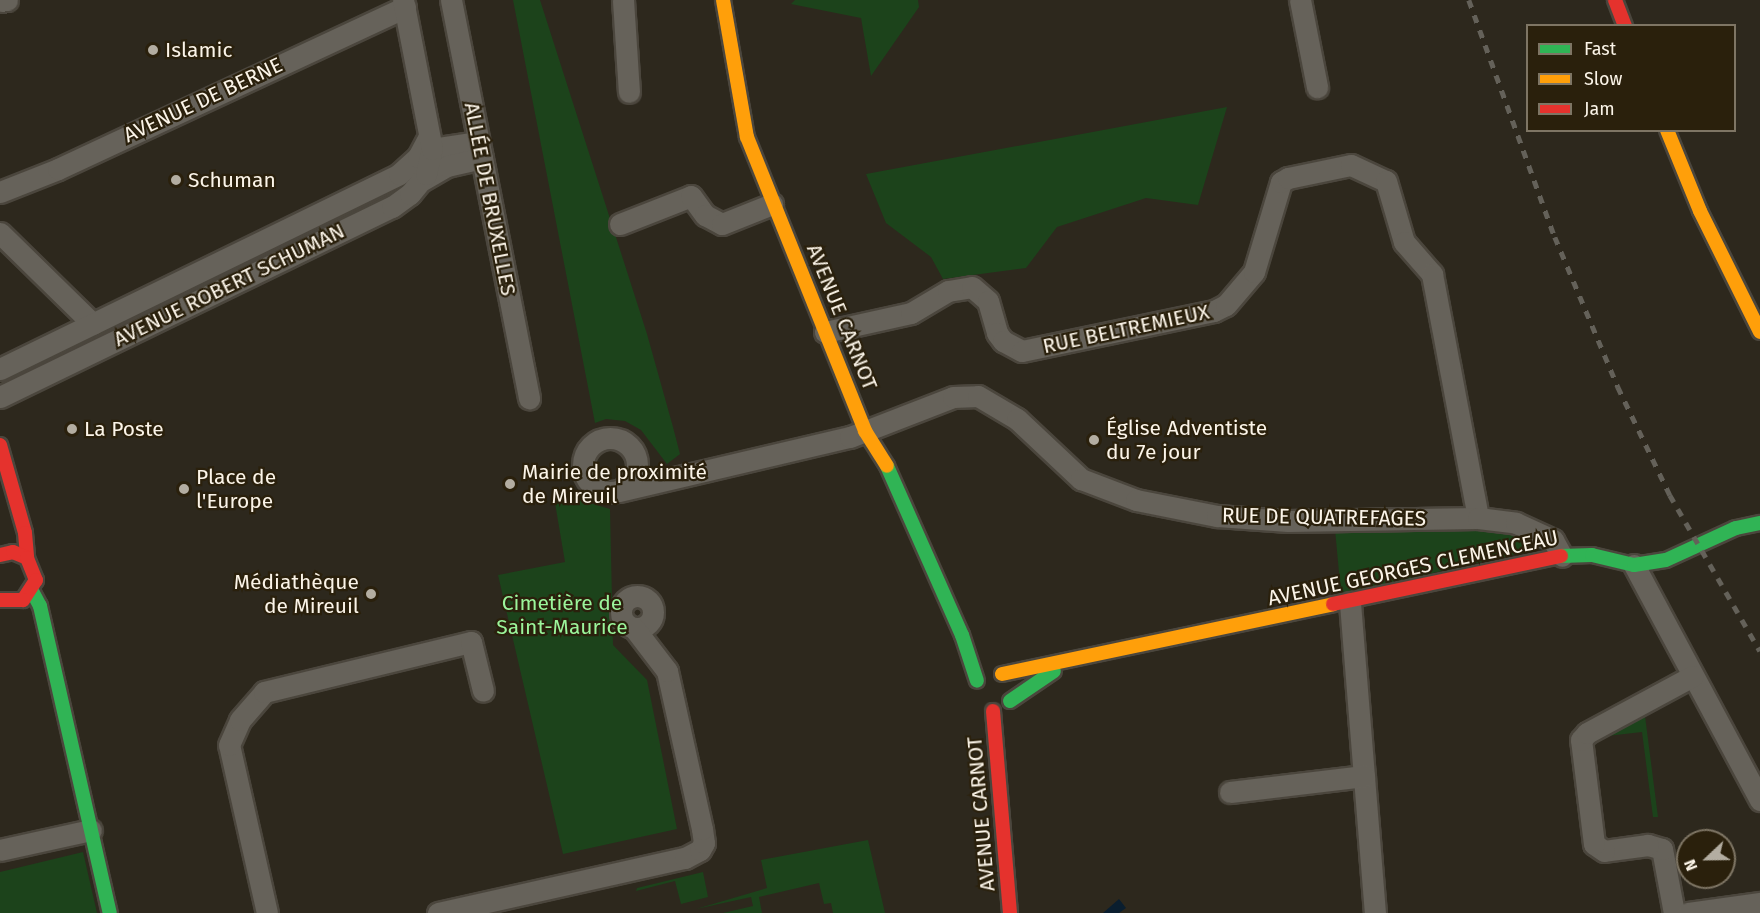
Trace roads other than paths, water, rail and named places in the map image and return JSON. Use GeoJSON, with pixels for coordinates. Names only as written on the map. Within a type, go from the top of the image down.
{"type":"FeatureCollection","features":[{"type":"Feature","properties":{"kind":"main road","name":"AVENUE CARNOT"},"geometry":{"type":"LineString","coordinates":[[723,0],[743,124],[772,204],[865,431],[891,472],[962,635],[976,694]]}},
{"type":"Feature","properties":{"kind":"main road"},"geometry":{"type":"LineString","coordinates":[[1615,0],[1624,24]]}},
{"type":"Feature","properties":{"kind":"main road"},"geometry":{"type":"LineString","coordinates":[[1667,132],[1700,211],[1760,332]]}},
{"type":"Feature","properties":{"kind":"main road"},"geometry":{"type":"LineString","coordinates":[[1683,132],[1760,299]]}},
{"type":"Feature","properties":{"kind":"main road"},"geometry":{"type":"LineString","coordinates":[[0,445],[12,497],[26,533],[27,558],[36,574],[32,591],[40,606],[110,913]]}},
{"type":"Feature","properties":{"kind":"main road"},"geometry":{"type":"LineString","coordinates":[[12,497],[13,520],[3,554],[27,558]]}},
{"type":"Feature","properties":{"kind":"main road","name":"AVENUE GEORGES CLEMENCEAU"},"geometry":{"type":"LineString","coordinates":[[976,694],[998,673],[1070,661],[1350,603],[1562,556],[1592,555],[1634,565],[1666,561],[1726,532],[1760,523]]}},
{"type":"Feature","properties":{"kind":"main road"},"geometry":{"type":"LineString","coordinates":[[16,602],[32,591]]}},
{"type":"Feature","properties":{"kind":"main road"},"geometry":{"type":"LineString","coordinates":[[0,600],[16,602],[31,612],[46,637]]}},
{"type":"Feature","properties":{"kind":"main road","name":"AVENUE CARNOT"},"geometry":{"type":"LineString","coordinates":[[962,635],[998,673]]}},
{"type":"Feature","properties":{"kind":"main road","name":"AVENUE GEORGES CLEMENCEAU"},"geometry":{"type":"LineString","coordinates":[[993,711],[1070,661]]}},
{"type":"Feature","properties":{"kind":"main road"},"geometry":{"type":"LineString","coordinates":[[998,673],[1012,688],[1010,700]]}},
{"type":"Feature","properties":{"kind":"main road"},"geometry":{"type":"LineString","coordinates":[[976,694],[993,711]]}},
{"type":"Feature","properties":{"kind":"main road","name":"AVENUE CARNOT"},"geometry":{"type":"LineString","coordinates":[[993,711],[1010,913]]}},
{"type":"Feature","properties":{"kind":"street"},"geometry":{"type":"LineString","coordinates":[[0,1],[7,0]]}},
{"type":"Feature","properties":{"kind":"street","name":"ALLÉE DE BRUXELLES"},"geometry":{"type":"LineString","coordinates":[[451,0],[529,398]]}},
{"type":"Feature","properties":{"kind":"street"},"geometry":{"type":"LineString","coordinates":[[622,0],[629,92]]}},
{"type":"Feature","properties":{"kind":"street"},"geometry":{"type":"LineString","coordinates":[[1300,0],[1317,87]]}},
{"type":"Feature","properties":{"kind":"street"},"geometry":{"type":"LineString","coordinates":[[404,3],[431,141],[480,150]]}},
{"type":"Feature","properties":{"kind":"street","name":"AVENUE DE BERNE"},"geometry":{"type":"LineString","coordinates":[[0,192],[58,169],[404,3]]}},
{"type":"Feature","properties":{"kind":"street","name":"AVENUE ROBERT SCHUMAN"},"geometry":{"type":"LineString","coordinates":[[0,397],[392,207],[421,181],[431,141]]}},
{"type":"Feature","properties":{"kind":"street","name":"AVENUE ROBERT SCHUMAN"},"geometry":{"type":"LineString","coordinates":[[0,369],[399,174],[418,157],[431,141]]}},
{"type":"Feature","properties":{"kind":"street"},"geometry":{"type":"LineString","coordinates":[[421,181],[480,150]]}},
{"type":"Feature","properties":{"kind":"street","name":"RUE BELTREMIEUX"},"geometry":{"type":"LineString","coordinates":[[825,332],[911,313],[948,291],[972,287],[988,301],[997,333],[1004,341],[1022,351],[1214,312],[1226,305],[1254,272],[1281,182],[1288,178],[1351,165],[1386,181],[1404,242],[1432,274],[1478,518]]}},
{"type":"Feature","properties":{"kind":"street"},"geometry":{"type":"LineString","coordinates":[[620,224],[691,196],[705,215],[722,224],[772,204]]}},
{"type":"Feature","properties":{"kind":"street"},"geometry":{"type":"LineString","coordinates":[[0,233],[93,324]]}},
{"type":"Feature","properties":{"kind":"street","name":"RUE DE QUATREFAGES"},"geometry":{"type":"LineString","coordinates":[[619,491],[865,431],[953,397],[978,396],[1017,419],[1081,479],[1136,500],[1217,516],[1288,521],[1478,518],[1516,523],[1535,530],[1553,540],[1562,556]]}},
{"type":"Feature","properties":{"kind":"street"},"geometry":{"type":"LineString","coordinates":[[1634,565],[1760,800]]}},
{"type":"Feature","properties":{"kind":"street"},"geometry":{"type":"LineString","coordinates":[[1350,603],[1375,913]]}},
{"type":"Feature","properties":{"kind":"street"},"geometry":{"type":"LineString","coordinates":[[438,913],[467,910],[694,855],[704,843],[667,671],[634,628]]}},
{"type":"Feature","properties":{"kind":"street"},"geometry":{"type":"LineString","coordinates":[[267,913],[229,745],[240,720],[264,692],[471,642],[483,691]]}},
{"type":"Feature","properties":{"kind":"street"},"geometry":{"type":"LineString","coordinates":[[1674,913],[1662,849],[1648,845],[1604,851],[1594,844],[1581,740],[1693,676]]}},
{"type":"Feature","properties":{"kind":"street"},"geometry":{"type":"LineString","coordinates":[[1230,792],[1364,776]]}},
{"type":"Feature","properties":{"kind":"street"},"geometry":{"type":"LineString","coordinates":[[0,850],[91,830]]}},
{"type":"Feature","properties":{"kind":"street"},"geometry":{"type":"LineString","coordinates":[[1688,913],[1760,903]]}},
{"type":"Feature","properties":{"kind":"water"},"geometry":{"type":"Polygon","coordinates":[[[1119,899],[1126,908],[1119,913],[1103,913],[1119,899]]]}},
{"type":"Feature","properties":{"kind":"railway"},"geometry":{"type":"LineString","coordinates":[[1469,0],[1555,237],[1618,387],[1670,495],[1760,651]]}},
{"type":"Feature","properties":{"kind":"place","name":"Islamic"},"geometry":{"type":"Point","coordinates":[153,50]}},
{"type":"Feature","properties":{"kind":"place","name":"Schuman"},"geometry":{"type":"Point","coordinates":[176,180]}},
{"type":"Feature","properties":{"kind":"place","name":"La Poste"},"geometry":{"type":"Point","coordinates":[72,429]}},
{"type":"Feature","properties":{"kind":"place","name":"Église Adventiste du 7e jour"},"geometry":{"type":"Point","coordinates":[1094,440]}},
{"type":"Feature","properties":{"kind":"place","name":"Mairie de proximité de Mireuil"},"geometry":{"type":"Point","coordinates":[510,484]}},
{"type":"Feature","properties":{"kind":"place","name":"Place de l'Europe"},"geometry":{"type":"Point","coordinates":[184,489]}},
{"type":"Feature","properties":{"kind":"place","name":"Médiathèque de Mireuil"},"geometry":{"type":"Point","coordinates":[371,594]}},
{"type":"Feature","properties":{"kind":"park label","name":"Cimetière de Saint-Maurice"},"geometry":{"type":"Point","coordinates":[562,615]}}]}
